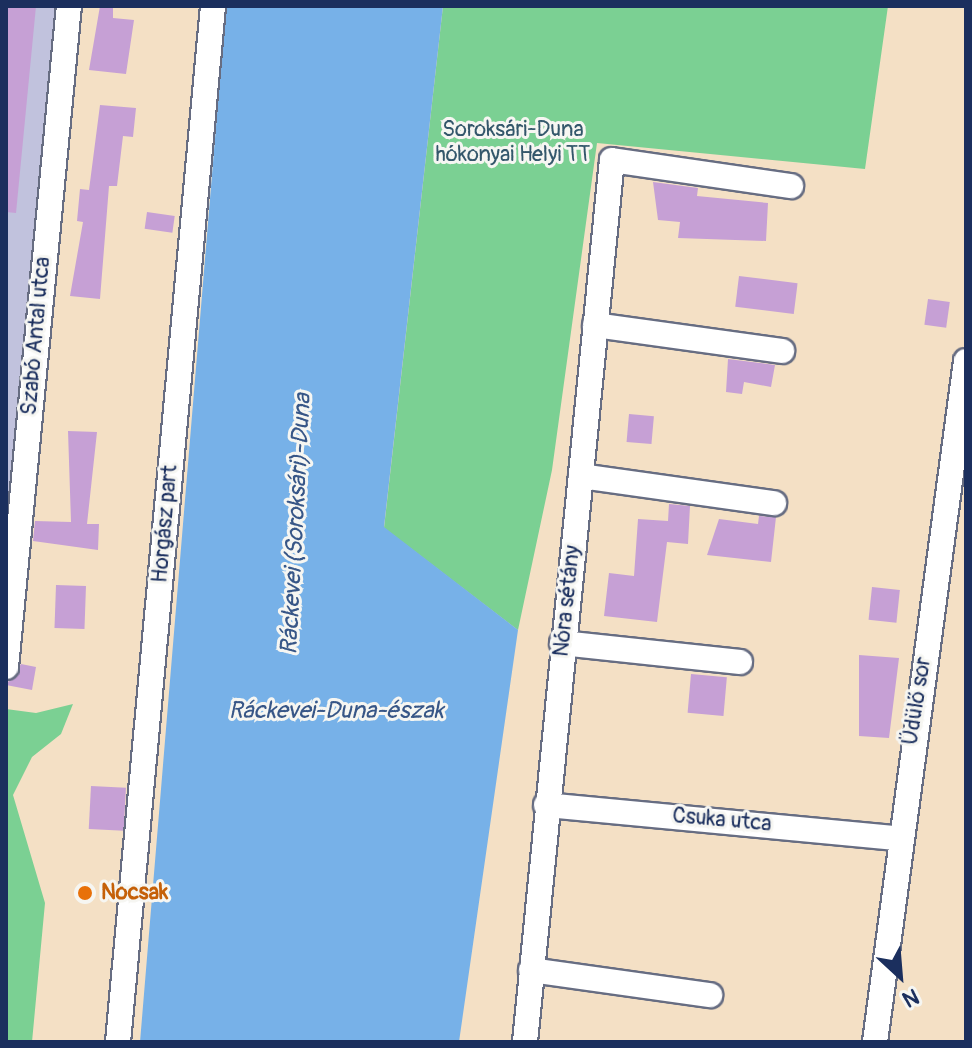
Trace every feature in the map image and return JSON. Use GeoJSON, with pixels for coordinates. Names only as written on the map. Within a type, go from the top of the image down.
{"type":"FeatureCollection","features":[{"type":"Feature","properties":{"kind":"street","name":"Szabó Antal utca"},"geometry":{"type":"LineString","coordinates":[[6,667],[69,6]]}},
{"type":"Feature","properties":{"kind":"street","name":"Horgász part"},"geometry":{"type":"LineString","coordinates":[[118,1042],[213,6]]}},
{"type":"Feature","properties":{"kind":"street","name":"Nóra sétány"},"geometry":{"type":"LineString","coordinates":[[525,1042],[612,160],[791,186]]}},
{"type":"Feature","properties":{"kind":"street"},"geometry":{"type":"LineString","coordinates":[[595,325],[782,351]]}},
{"type":"Feature","properties":{"kind":"street","name":"Üdülő sor"},"geometry":{"type":"LineString","coordinates":[[875,1042],[897,838],[966,361]]}},
{"type":"Feature","properties":{"kind":"street"},"geometry":{"type":"LineString","coordinates":[[581,476],[774,503]]}},
{"type":"Feature","properties":{"kind":"street"},"geometry":{"type":"LineString","coordinates":[[562,643],[740,662]]}},
{"type":"Feature","properties":{"kind":"street","name":"Csuka utca"},"geometry":{"type":"LineString","coordinates":[[546,805],[897,838]]}},
{"type":"Feature","properties":{"kind":"street"},"geometry":{"type":"LineString","coordinates":[[531,970],[710,995]]}},
{"type":"Feature","properties":{"kind":"shaded area"},"geometry":{"type":"Polygon","coordinates":[[[6,6],[57,6],[6,536],[6,6]]]}},
{"type":"Feature","properties":{"kind":"green space","name":"Soroksári-Duna hókonyai Helyi TT"},"geometry":{"type":"Polygon","coordinates":[[[443,6],[888,6],[865,169],[597,143],[552,470],[518,630],[384,528],[443,6]]]}},
{"type":"Feature","properties":{"kind":"green space"},"geometry":{"type":"Polygon","coordinates":[[[73,704],[61,734],[32,757],[13,795],[45,903],[32,1042],[6,1042],[6,709],[36,713],[73,704]]]}},
{"type":"Feature","properties":{"kind":"water","name":"Ráckevei-Duna-észak"},"geometry":{"type":"Polygon","coordinates":[[[226,6],[443,6],[384,527],[518,630],[459,1042],[140,1042],[226,6]]]}},
{"type":"Feature","properties":{"kind":"building"},"geometry":{"type":"Polygon","coordinates":[[[6,6],[36,6],[16,213],[6,212],[6,6]]]}},
{"type":"Feature","properties":{"kind":"building"},"geometry":{"type":"Polygon","coordinates":[[[100,6],[113,6],[113,18],[134,20],[126,74],[89,70],[100,6]]]}},
{"type":"Feature","properties":{"kind":"building"},"geometry":{"type":"Polygon","coordinates":[[[100,105],[136,108],[133,137],[123,136],[117,186],[109,186],[100,299],[70,296],[83,222],[77,221],[80,189],[89,190],[100,105]]]}},
{"type":"Feature","properties":{"kind":"building"},"geometry":{"type":"Polygon","coordinates":[[[653,182],[698,188],[697,196],[768,203],[766,241],[678,238],[680,222],[658,220],[653,182]]]}},
{"type":"Feature","properties":{"kind":"building"},"geometry":{"type":"Polygon","coordinates":[[[147,212],[175,216],[172,233],[145,229],[147,212]]]}},
{"type":"Feature","properties":{"kind":"building"},"geometry":{"type":"Polygon","coordinates":[[[739,276],[798,283],[794,314],[735,307],[739,276]]]}},
{"type":"Feature","properties":{"kind":"building"},"geometry":{"type":"Polygon","coordinates":[[[928,299],[950,302],[946,328],[924,325],[928,299]]]}},
{"type":"Feature","properties":{"kind":"building"},"geometry":{"type":"Polygon","coordinates":[[[728,359],[775,365],[771,387],[744,382],[742,394],[726,392],[728,359]]]}},
{"type":"Feature","properties":{"kind":"building"},"geometry":{"type":"Polygon","coordinates":[[[629,414],[654,416],[651,444],[627,442],[629,414]]]}},
{"type":"Feature","properties":{"kind":"building"},"geometry":{"type":"Polygon","coordinates":[[[68,431],[97,432],[87,524],[99,524],[98,550],[33,541],[35,521],[71,522],[68,431]]]}},
{"type":"Feature","properties":{"kind":"building"},"geometry":{"type":"Polygon","coordinates":[[[669,504],[690,506],[688,544],[667,542],[657,622],[604,616],[609,573],[634,576],[638,519],[668,521],[669,504]]]}},
{"type":"Feature","properties":{"kind":"building"},"geometry":{"type":"Polygon","coordinates":[[[759,516],[776,517],[771,562],[707,555],[719,519],[758,524],[759,516]]]}},
{"type":"Feature","properties":{"kind":"building"},"geometry":{"type":"Polygon","coordinates":[[[56,585],[86,586],[84,629],[54,628],[56,585]]]}},
{"type":"Feature","properties":{"kind":"building"},"geometry":{"type":"Polygon","coordinates":[[[872,587],[900,590],[896,623],[869,620],[872,587]]]}},
{"type":"Feature","properties":{"kind":"building"},"geometry":{"type":"Polygon","coordinates":[[[859,655],[899,658],[889,738],[859,736],[859,655]]]}},
{"type":"Feature","properties":{"kind":"building"},"geometry":{"type":"Polygon","coordinates":[[[21,664],[36,667],[32,690],[6,685],[21,664]]]}},
{"type":"Feature","properties":{"kind":"building"},"geometry":{"type":"Polygon","coordinates":[[[691,674],[727,677],[723,716],[688,713],[691,674]]]}},
{"type":"Feature","properties":{"kind":"building"},"geometry":{"type":"Polygon","coordinates":[[[91,786],[126,788],[124,831],[89,829],[91,786]]]}},
{"type":"Feature","properties":{"kind":"place","name":"Nocsak"},"geometry":{"type":"Point","coordinates":[85,893]}},
{"type":"Feature","properties":{"kind":"water label","name":"Ráckevei (Soroksári)-Duna"},"geometry":{"type":"Point","coordinates":[296,524]}}]}
